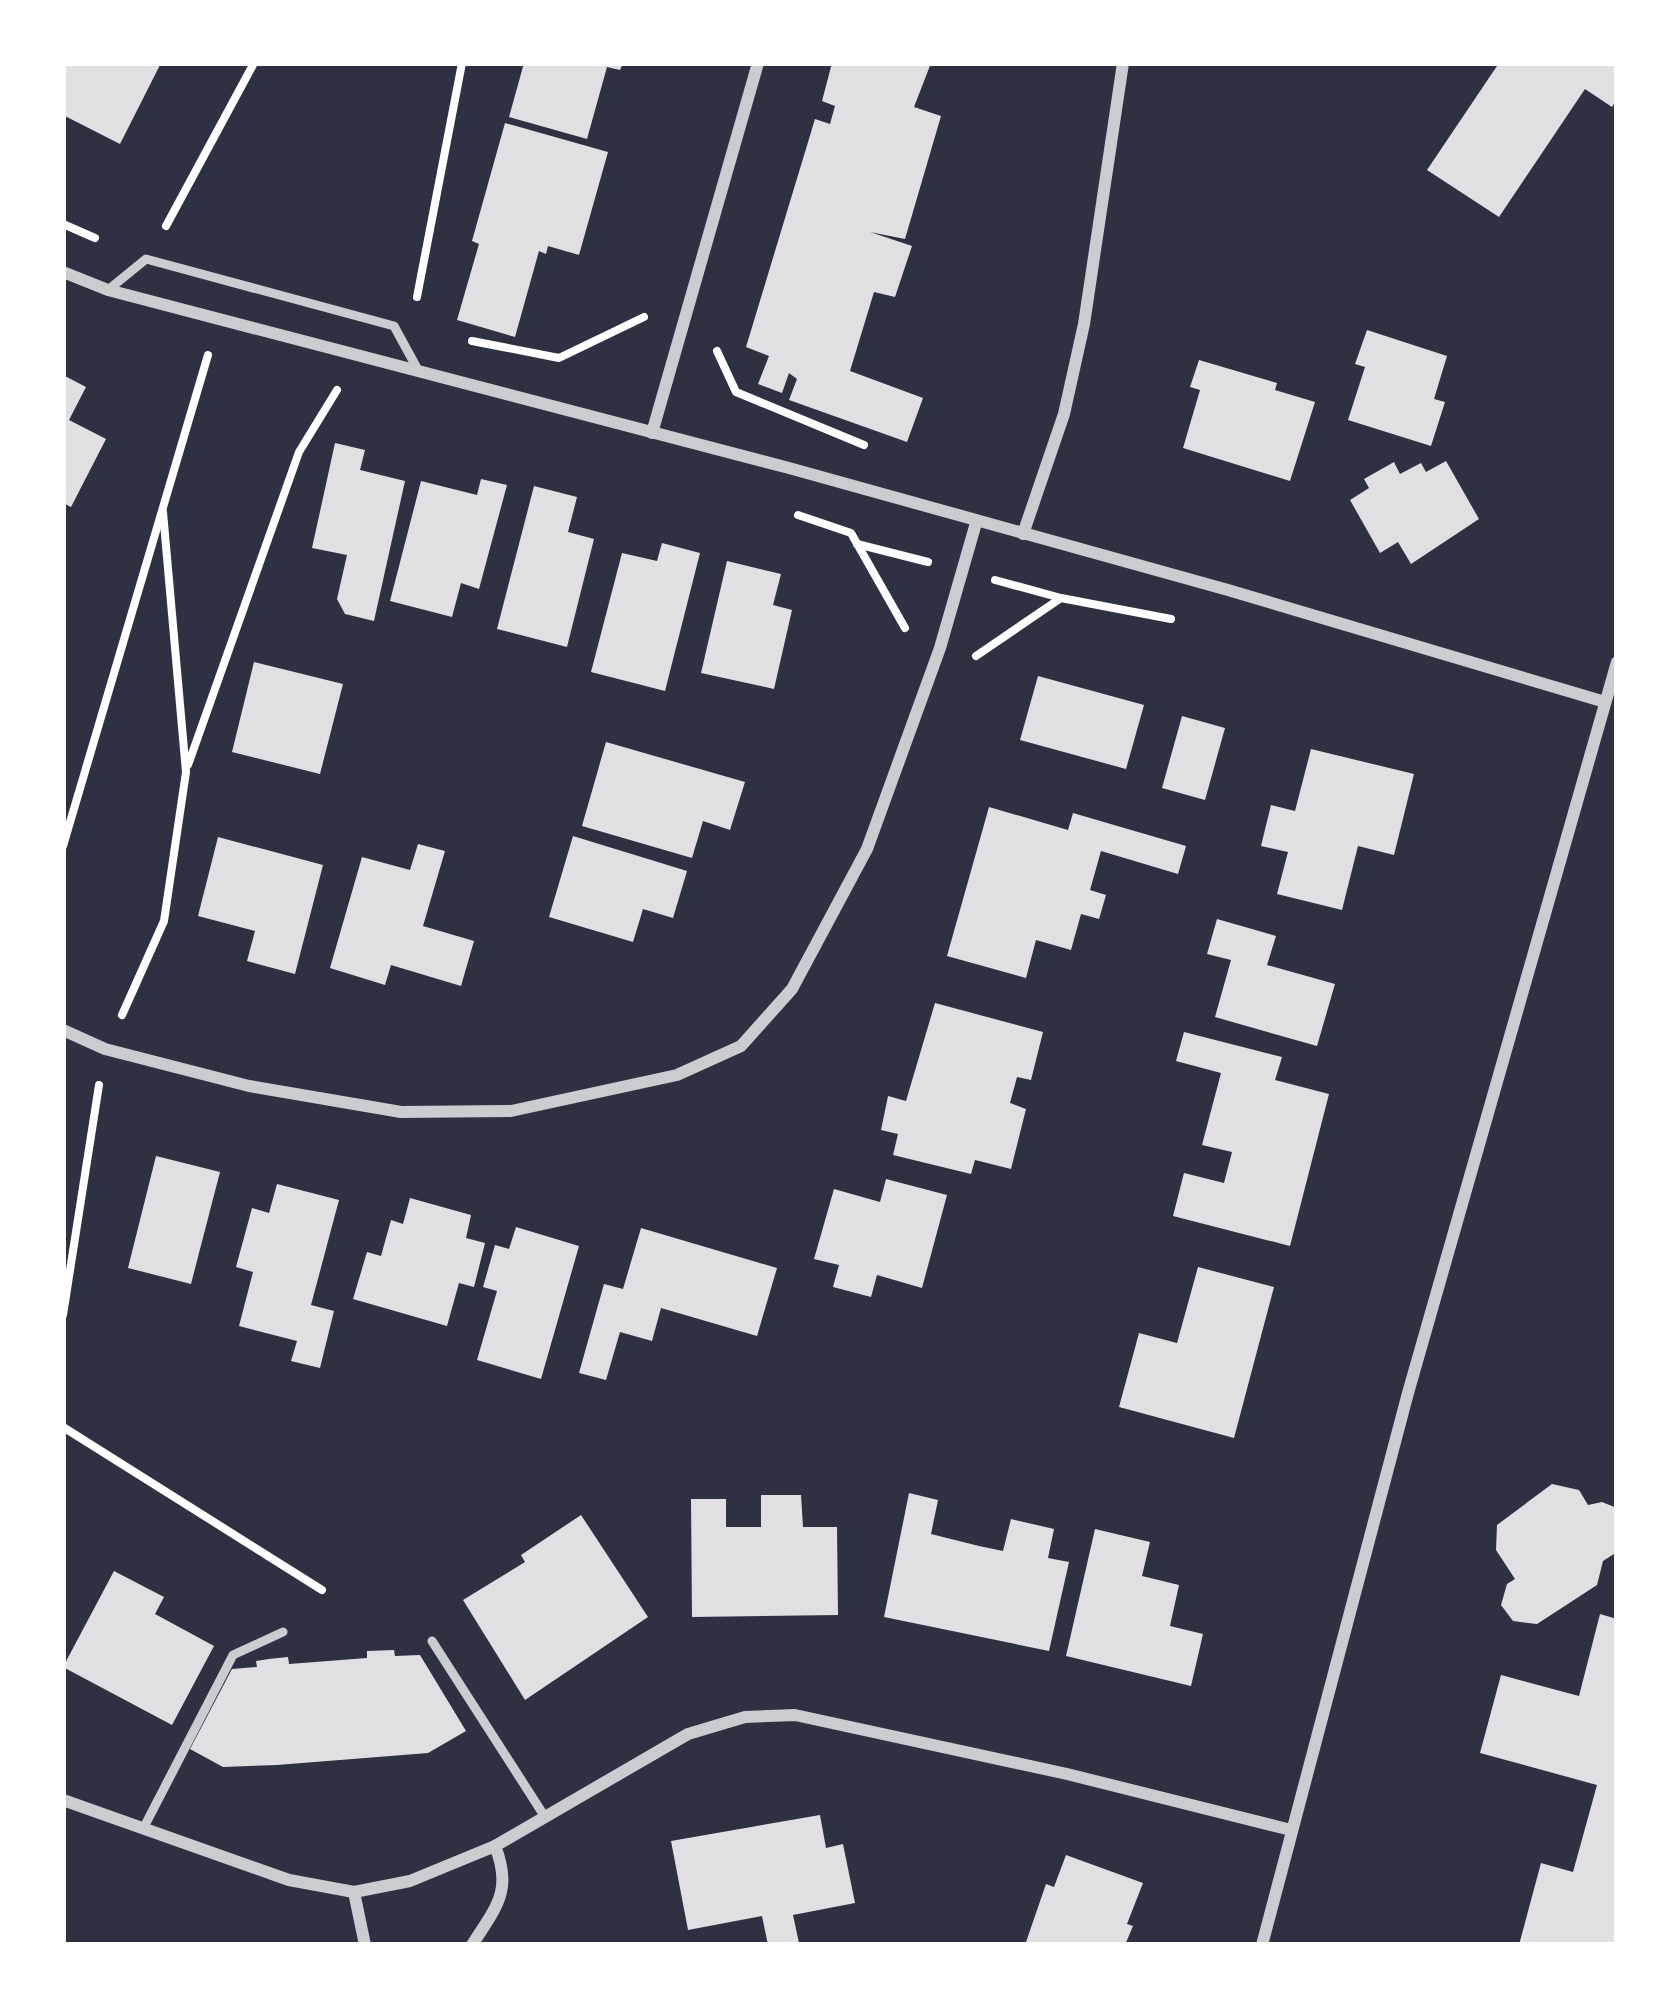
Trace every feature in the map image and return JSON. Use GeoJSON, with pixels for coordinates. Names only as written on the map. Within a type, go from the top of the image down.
{"type":"FeatureCollection","features":[{"type":"Feature","properties":{"kind":"street"},"geometry":{"type":"LineString","coordinates":[[652,434],[758,63]]}},
{"type":"Feature","properties":{"kind":"street"},"geometry":{"type":"LineString","coordinates":[[1023,534],[1064,415],[1084,324],[1123,63]]}},
{"type":"Feature","properties":{"kind":"street"},"geometry":{"type":"LineString","coordinates":[[63,272],[108,290],[789,468],[1605,702]]}},
{"type":"Feature","properties":{"kind":"street"},"geometry":{"type":"LineString","coordinates":[[63,1030],[105,1049],[249,1086],[401,1112],[511,1111],[677,1076],[741,1046],[791,989],[867,849],[940,648],[976,523]]}},
{"type":"Feature","properties":{"kind":"street"},"geometry":{"type":"LineString","coordinates":[[1262,1945],[1408,1393],[1617,662]]}},
{"type":"Feature","properties":{"kind":"street"},"geometry":{"type":"LineString","coordinates":[[63,1800],[289,1880],[354,1892],[410,1881],[495,1846],[688,1734],[745,1717],[795,1715],[1067,1774],[1291,1831]]}},
{"type":"Feature","properties":{"kind":"street"},"geometry":{"type":"LineString","coordinates":[[472,1945],[501,1900],[506,1872],[495,1846]]}},
{"type":"Feature","properties":{"kind":"street"},"geometry":{"type":"LineString","coordinates":[[354,1892],[365,1945]]}},
{"type":"Feature","properties":{"kind":"lane"},"geometry":{"type":"LineString","coordinates":[[108,290],[146,259],[394,326],[418,370]]}},
{"type":"Feature","properties":{"kind":"lane"},"geometry":{"type":"LineString","coordinates":[[143,1829],[233,1655],[283,1632]]}},
{"type":"Feature","properties":{"kind":"lane"},"geometry":{"type":"LineString","coordinates":[[432,1641],[544,1817]]}},
{"type":"Feature","properties":{"kind":"path"},"geometry":{"type":"LineString","coordinates":[[160,238],[254,63]]}},
{"type":"Feature","properties":{"kind":"path"},"geometry":{"type":"LineString","coordinates":[[415,310],[462,63]]}},
{"type":"Feature","properties":{"kind":"path"},"geometry":{"type":"LineString","coordinates":[[63,224],[111,245]]}},
{"type":"Feature","properties":{"kind":"path"},"geometry":{"type":"LineString","coordinates":[[457,338],[559,358],[659,310],[706,329],[736,392],[867,446]]}},
{"type":"Feature","properties":{"kind":"path"},"geometry":{"type":"LineString","coordinates":[[63,846],[218,319]]}},
{"type":"Feature","properties":{"kind":"path"},"geometry":{"type":"LineString","coordinates":[[63,1315],[105,1049],[164,921],[186,772],[299,452],[360,353]]}},
{"type":"Feature","properties":{"kind":"path"},"geometry":{"type":"LineString","coordinates":[[163,512],[186,772]]}},
{"type":"Feature","properties":{"kind":"path"},"geometry":{"type":"LineString","coordinates":[[63,1427],[322,1590]]}},
{"type":"Feature","properties":{"kind":"building"},"geometry":{"type":"Polygon","coordinates":[[[63,63],[161,63],[120,144],[63,115],[63,63]]]}},
{"type":"Feature","properties":{"kind":"building"},"geometry":{"type":"Polygon","coordinates":[[[524,63],[623,63],[620,70],[607,67],[587,139],[509,117],[524,63]]]}},
{"type":"Feature","properties":{"kind":"building"},"geometry":{"type":"Polygon","coordinates":[[[832,63],[931,63],[914,107],[941,116],[905,239],[870,232],[912,246],[895,297],[874,292],[850,371],[923,398],[907,442],[789,400],[797,379],[789,373],[782,393],[758,384],[769,356],[746,347],[815,119],[830,124],[835,106],[822,101],[832,63]]]}},
{"type":"Feature","properties":{"kind":"building"},"geometry":{"type":"Polygon","coordinates":[[[1499,63],[1617,63],[1617,99],[1612,107],[1585,89],[1499,217],[1427,170],[1499,63]]]}},
{"type":"Feature","properties":{"kind":"building"},"geometry":{"type":"Polygon","coordinates":[[[505,123],[608,152],[579,255],[548,246],[546,254],[539,251],[515,337],[457,320],[479,244],[472,241],[505,123]]]}},
{"type":"Feature","properties":{"kind":"building"},"geometry":{"type":"Polygon","coordinates":[[[1367,330],[1447,356],[1434,399],[1445,402],[1431,446],[1348,420],[1365,367],[1355,364],[1367,330]]]}},
{"type":"Feature","properties":{"kind":"building"},"geometry":{"type":"Polygon","coordinates":[[[1199,360],[1277,383],[1275,390],[1315,402],[1290,481],[1183,448],[1200,390],[1190,387],[1199,360]]]}},
{"type":"Feature","properties":{"kind":"building"},"geometry":{"type":"Polygon","coordinates":[[[63,375],[86,387],[69,420],[106,439],[71,507],[63,503],[63,375]]]}},
{"type":"Feature","properties":{"kind":"building"},"geometry":{"type":"Polygon","coordinates":[[[335,443],[365,450],[360,470],[405,481],[374,621],[345,614],[337,599],[347,555],[312,548],[335,443]]]}},
{"type":"Feature","properties":{"kind":"building"},"geometry":{"type":"Polygon","coordinates":[[[1446,461],[1479,519],[1411,564],[1398,542],[1380,553],[1350,500],[1369,488],[1364,479],[1394,462],[1400,474],[1421,463],[1426,472],[1446,461]]]}},
{"type":"Feature","properties":{"kind":"building"},"geometry":{"type":"Polygon","coordinates":[[[481,479],[507,485],[479,589],[461,583],[452,617],[390,601],[421,481],[477,495],[481,479]]]}},
{"type":"Feature","properties":{"kind":"building"},"geometry":{"type":"Polygon","coordinates":[[[534,486],[577,497],[568,532],[594,539],[567,647],[497,629],[534,486]]]}},
{"type":"Feature","properties":{"kind":"building"},"geometry":{"type":"Polygon","coordinates":[[[662,543],[700,553],[665,691],[591,672],[622,553],[657,561],[662,543]]]}},
{"type":"Feature","properties":{"kind":"building"},"geometry":{"type":"Polygon","coordinates":[[[727,561],[781,574],[773,605],[792,610],[774,689],[701,673],[727,561]]]}},
{"type":"Feature","properties":{"kind":"building"},"geometry":{"type":"Polygon","coordinates":[[[254,662],[343,684],[320,774],[232,752],[254,662]]]}},
{"type":"Feature","properties":{"kind":"building"},"geometry":{"type":"Polygon","coordinates":[[[1038,676],[1144,705],[1126,769],[1020,740],[1038,676]]]}},
{"type":"Feature","properties":{"kind":"building"},"geometry":{"type":"Polygon","coordinates":[[[1182,716],[1225,728],[1205,800],[1162,788],[1182,716]]]}},
{"type":"Feature","properties":{"kind":"building"},"geometry":{"type":"Polygon","coordinates":[[[606,742],[745,782],[730,830],[703,821],[692,858],[582,826],[606,742]]]}},
{"type":"Feature","properties":{"kind":"building"},"geometry":{"type":"Polygon","coordinates":[[[1311,749],[1414,774],[1394,855],[1358,846],[1342,910],[1277,894],[1288,852],[1261,846],[1271,805],[1295,811],[1311,749]]]}},
{"type":"Feature","properties":{"kind":"building"},"geometry":{"type":"Polygon","coordinates":[[[989,807],[1068,830],[1073,813],[1186,846],[1178,874],[1101,851],[1090,890],[1106,895],[1099,919],[1081,914],[1071,950],[1036,940],[1026,978],[947,956],[989,807]]]}},
{"type":"Feature","properties":{"kind":"building"},"geometry":{"type":"Polygon","coordinates":[[[573,836],[687,871],[673,918],[643,909],[633,942],[549,917],[573,836]]]}},
{"type":"Feature","properties":{"kind":"building"},"geometry":{"type":"Polygon","coordinates":[[[218,837],[323,865],[295,974],[247,961],[255,931],[198,916],[218,837]]]}},
{"type":"Feature","properties":{"kind":"building"},"geometry":{"type":"Polygon","coordinates":[[[418,844],[445,851],[423,926],[474,941],[461,986],[391,965],[385,985],[330,968],[362,857],[410,870],[418,844]]]}},
{"type":"Feature","properties":{"kind":"building"},"geometry":{"type":"Polygon","coordinates":[[[1217,919],[1276,936],[1267,965],[1335,984],[1317,1046],[1215,1017],[1231,960],[1207,954],[1217,919]]]}},
{"type":"Feature","properties":{"kind":"building"},"geometry":{"type":"Polygon","coordinates":[[[935,1003],[1043,1032],[1031,1080],[1017,1077],[1010,1103],[1026,1109],[1011,1169],[975,1160],[971,1174],[893,1155],[898,1134],[881,1130],[888,1096],[906,1101],[935,1003]]]}},
{"type":"Feature","properties":{"kind":"building"},"geometry":{"type":"Polygon","coordinates":[[[1184,1032],[1282,1057],[1275,1080],[1329,1094],[1290,1246],[1173,1216],[1184,1173],[1224,1183],[1232,1152],[1202,1145],[1221,1073],[1176,1061],[1184,1032]]]}},
{"type":"Feature","properties":{"kind":"building"},"geometry":{"type":"Polygon","coordinates":[[[156,1156],[220,1172],[191,1284],[128,1268],[156,1156]]]}},
{"type":"Feature","properties":{"kind":"building"},"geometry":{"type":"Polygon","coordinates":[[[886,1179],[947,1195],[922,1288],[877,1275],[871,1297],[833,1287],[839,1265],[814,1259],[834,1189],[880,1202],[886,1179]]]}},
{"type":"Feature","properties":{"kind":"building"},"geometry":{"type":"Polygon","coordinates":[[[277,1184],[339,1200],[311,1305],[334,1311],[320,1368],[291,1361],[297,1341],[239,1326],[253,1272],[236,1267],[252,1208],[269,1213],[277,1184]]]}},
{"type":"Feature","properties":{"kind":"building"},"geometry":{"type":"Polygon","coordinates":[[[410,1198],[471,1215],[466,1238],[485,1243],[474,1287],[459,1283],[447,1326],[353,1299],[367,1252],[381,1256],[391,1220],[403,1224],[410,1198]]]}},
{"type":"Feature","properties":{"kind":"building"},"geometry":{"type":"Polygon","coordinates":[[[516,1227],[579,1246],[541,1379],[477,1360],[497,1291],[483,1287],[495,1245],[509,1249],[516,1227]]]}},
{"type":"Feature","properties":{"kind":"building"},"geometry":{"type":"Polygon","coordinates":[[[641,1228],[777,1268],[757,1336],[661,1308],[652,1341],[620,1332],[606,1380],[579,1373],[604,1284],[623,1289],[641,1228]]]}},
{"type":"Feature","properties":{"kind":"building"},"geometry":{"type":"Polygon","coordinates":[[[1198,1267],[1274,1287],[1234,1438],[1119,1407],[1139,1333],[1177,1343],[1198,1267]]]}},
{"type":"Feature","properties":{"kind":"building"},"geometry":{"type":"Polygon","coordinates":[[[1552,1484],[1579,1490],[1588,1505],[1602,1502],[1617,1508],[1617,1552],[1603,1561],[1597,1585],[1537,1624],[1513,1621],[1501,1605],[1507,1584],[1515,1579],[1496,1550],[1497,1525],[1552,1484]]]}},
{"type":"Feature","properties":{"kind":"building"},"geometry":{"type":"Polygon","coordinates":[[[909,1493],[938,1500],[931,1534],[979,1546],[1003,1551],[1011,1519],[1054,1529],[1048,1558],[1069,1562],[1049,1651],[884,1617],[909,1493]]]}},
{"type":"Feature","properties":{"kind":"building"},"geometry":{"type":"Polygon","coordinates":[[[761,1495],[801,1495],[803,1527],[837,1527],[838,1615],[692,1617],[691,1499],[726,1499],[726,1527],[761,1527],[761,1495]]]}},
{"type":"Feature","properties":{"kind":"building"},"geometry":{"type":"Polygon","coordinates":[[[581,1515],[648,1617],[525,1700],[463,1600],[525,1562],[521,1555],[581,1515]]]}},
{"type":"Feature","properties":{"kind":"building"},"geometry":{"type":"Polygon","coordinates":[[[1095,1529],[1150,1542],[1142,1576],[1179,1585],[1170,1626],[1203,1634],[1191,1686],[1066,1656],[1095,1529]]]}},
{"type":"Feature","properties":{"kind":"building"},"geometry":{"type":"Polygon","coordinates":[[[114,1571],[164,1597],[155,1614],[214,1646],[172,1725],[63,1667],[114,1571]]]}},
{"type":"Feature","properties":{"kind":"building"},"geometry":{"type":"Polygon","coordinates":[[[1600,1614],[1617,1619],[1617,1945],[1519,1945],[1541,1863],[1573,1872],[1597,1785],[1480,1753],[1501,1675],[1579,1696],[1600,1614]]]}},
{"type":"Feature","properties":{"kind":"building"},"geometry":{"type":"Polygon","coordinates":[[[394,1650],[395,1656],[420,1655],[466,1731],[428,1753],[277,1765],[223,1767],[190,1749],[232,1669],[257,1667],[256,1661],[269,1659],[288,1657],[289,1664],[367,1658],[367,1651],[394,1650]]]}},
{"type":"Feature","properties":{"kind":"building"},"geometry":{"type":"Polygon","coordinates":[[[820,1815],[826,1848],[843,1844],[855,1903],[793,1915],[799,1943],[787,1945],[768,1945],[762,1916],[688,1930],[671,1841],[820,1815]]]}},
{"type":"Feature","properties":{"kind":"building"},"geometry":{"type":"Polygon","coordinates":[[[1066,1855],[1143,1883],[1127,1924],[1133,1926],[1125,1945],[1025,1945],[1046,1884],[1054,1887],[1066,1855]]]}}]}
